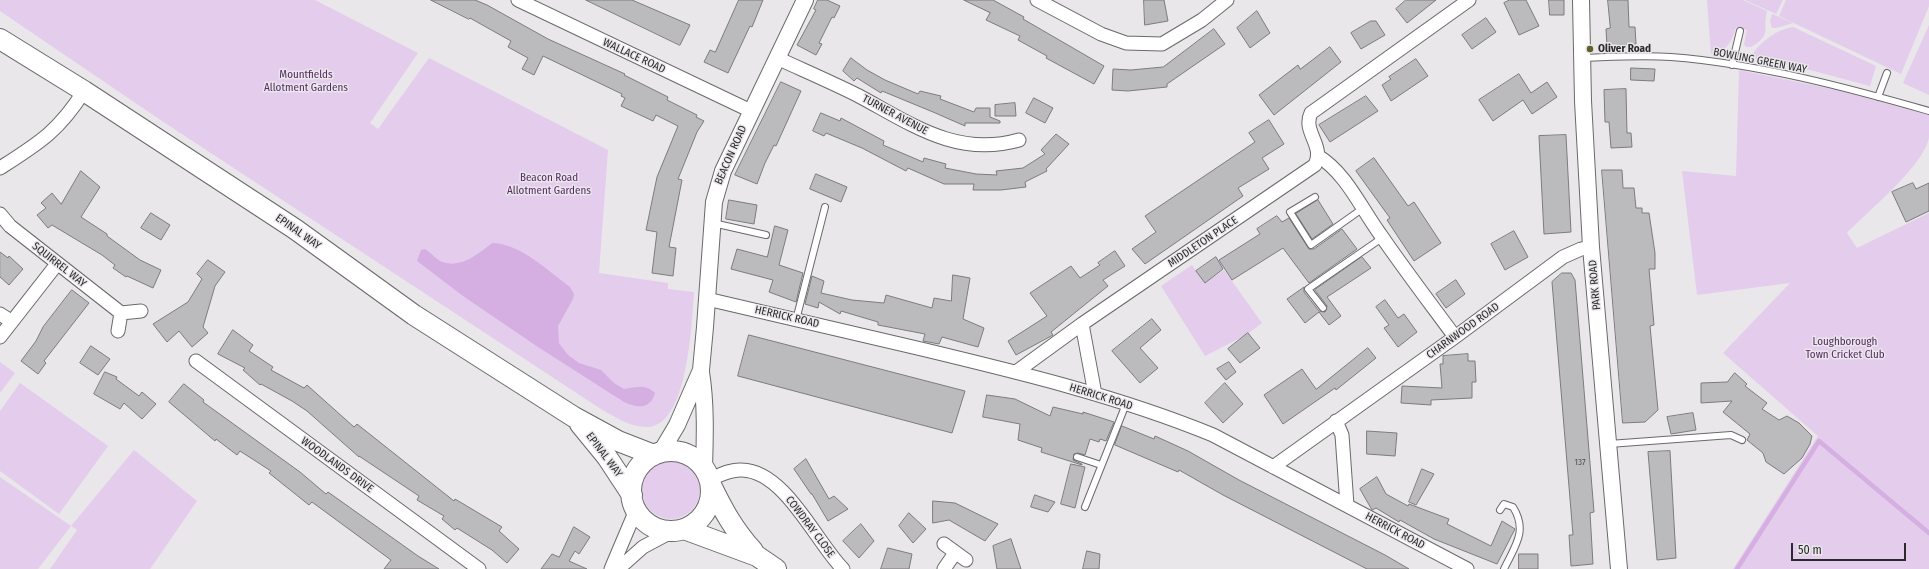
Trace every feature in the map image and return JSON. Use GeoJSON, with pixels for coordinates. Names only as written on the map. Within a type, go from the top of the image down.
{"type":"FeatureCollection","features":[{"type":"Feature","properties":{"kind":"main road","name":"EPINAL WAY"},"geometry":{"type":"LineString","coordinates":[[0,33],[20,50]]}},
{"type":"Feature","properties":{"kind":"main road","name":"EPINAL WAY"},"geometry":{"type":"LineString","coordinates":[[0,39],[84,91],[295,229],[414,314],[574,417],[618,441],[658,454]]}},
{"type":"Feature","properties":{"kind":"main road","name":"EPINAL WAY"},"geometry":{"type":"LineString","coordinates":[[574,417],[607,457],[634,502]]}},
{"type":"Feature","properties":{"kind":"main road"},"geometry":{"type":"LineString","coordinates":[[757,556],[678,530],[661,529],[651,525],[643,518],[634,502],[632,485],[639,467],[658,454],[671,451],[685,454],[698,461],[708,477],[736,532],[757,556],[776,569]]}},
{"type":"Feature","properties":{"kind":"main road"},"geometry":{"type":"LineString","coordinates":[[678,530],[698,520],[708,507],[711,496],[708,477]]}},
{"type":"Feature","properties":{"kind":"street","name":"WALLACE ROAD"},"geometry":{"type":"LineString","coordinates":[[518,0],[751,111]]}},
{"type":"Feature","properties":{"kind":"street","name":"BEACON ROAD"},"geometry":{"type":"LineString","coordinates":[[708,477],[701,370],[716,187],[805,0]]}},
{"type":"Feature","properties":{"kind":"street"},"geometry":{"type":"LineString","coordinates":[[1037,0],[1101,34],[1126,43],[1162,44],[1202,20],[1227,0]]}},
{"type":"Feature","properties":{"kind":"street"},"geometry":{"type":"LineString","coordinates":[[1455,337],[1382,238],[1341,177],[1329,163],[1318,156],[1318,148],[1308,126],[1308,120],[1311,113],[1317,108],[1469,0]]}},
{"type":"Feature","properties":{"kind":"street","name":"PARK ROAD"},"geometry":{"type":"LineString","coordinates":[[1581,0],[1583,101],[1591,247],[1619,569]]}},
{"type":"Feature","properties":{"kind":"street","name":"TURNER AVENUE"},"geometry":{"type":"LineString","coordinates":[[777,58],[856,95],[920,130],[943,139],[995,145],[1019,140]]}},
{"type":"Feature","properties":{"kind":"street"},"geometry":{"type":"LineString","coordinates":[[0,168],[37,145],[56,128],[84,91]]}},
{"type":"Feature","properties":{"kind":"street","name":"MIDDLETON PLACE"},"geometry":{"type":"LineString","coordinates":[[1016,372],[1082,324],[1315,165],[1318,156]]}},
{"type":"Feature","properties":{"kind":"street","name":"SQUIRREL WAY"},"geometry":{"type":"LineString","coordinates":[[0,214],[10,226],[121,313]]}},
{"type":"Feature","properties":{"kind":"street","name":"CHARNWOOD ROAD"},"geometry":{"type":"LineString","coordinates":[[1273,467],[1455,337],[1563,256],[1591,247]]}},
{"type":"Feature","properties":{"kind":"street"},"geometry":{"type":"LineString","coordinates":[[0,337],[57,264]]}},
{"type":"Feature","properties":{"kind":"street","name":"HERRICK ROAD"},"geometry":{"type":"LineString","coordinates":[[707,299],[1016,372],[1126,404],[1213,435],[1467,569]]}},
{"type":"Feature","properties":{"kind":"street"},"geometry":{"type":"LineString","coordinates":[[118,331],[121,313],[141,311]]}},
{"type":"Feature","properties":{"kind":"street"},"geometry":{"type":"LineString","coordinates":[[0,314],[12,321]]}},
{"type":"Feature","properties":{"kind":"street"},"geometry":{"type":"LineString","coordinates":[[1082,324],[1095,394]]}},
{"type":"Feature","properties":{"kind":"street","name":"WOODLANDS DRIVE"},"geometry":{"type":"LineString","coordinates":[[196,361],[479,569]]}},
{"type":"Feature","properties":{"kind":"street","name":"BEACON ROAD"},"geometry":{"type":"LineString","coordinates":[[658,454],[677,425],[701,370]]}},
{"type":"Feature","properties":{"kind":"street"},"geometry":{"type":"LineString","coordinates":[[1336,421],[1342,435],[1347,506]]}},
{"type":"Feature","properties":{"kind":"street","name":"COWDRAY CLOSE"},"geometry":{"type":"LineString","coordinates":[[708,477],[741,470],[754,471],[767,478],[795,505],[843,569]]}},
{"type":"Feature","properties":{"kind":"street"},"geometry":{"type":"LineString","coordinates":[[611,569],[634,502]]}},
{"type":"Feature","properties":{"kind":"street"},"geometry":{"type":"LineString","coordinates":[[615,569],[625,563],[643,547],[678,530]]}},
{"type":"Feature","properties":{"kind":"street"},"geometry":{"type":"LineString","coordinates":[[944,544],[966,560]]}},
{"type":"Feature","properties":{"kind":"street"},"geometry":{"type":"LineString","coordinates":[[944,569],[955,553]]}},
{"type":"Feature","properties":{"kind":"lane"},"geometry":{"type":"LineString","coordinates":[[1732,65],[1740,31]]}},
{"type":"Feature","properties":{"kind":"lane","name":"BOWLING GREEN WAY"},"geometry":{"type":"LineString","coordinates":[[1583,58],[1669,57],[1732,65],[1848,88],[1929,112]]}},
{"type":"Feature","properties":{"kind":"lane"},"geometry":{"type":"LineString","coordinates":[[1878,97],[1888,73]]}},
{"type":"Feature","properties":{"kind":"lane"},"geometry":{"type":"LineString","coordinates":[[1315,197],[1290,212],[1311,245],[1362,209]]}},
{"type":"Feature","properties":{"kind":"lane"},"geometry":{"type":"LineString","coordinates":[[796,320],[825,207]]}},
{"type":"Feature","properties":{"kind":"lane"},"geometry":{"type":"LineString","coordinates":[[712,223],[766,235]]}},
{"type":"Feature","properties":{"kind":"lane"},"geometry":{"type":"LineString","coordinates":[[1323,308],[1308,289],[1382,238]]}},
{"type":"Feature","properties":{"kind":"lane"},"geometry":{"type":"LineString","coordinates":[[1086,507],[1101,465],[1126,404]]}},
{"type":"Feature","properties":{"kind":"lane"},"geometry":{"type":"LineString","coordinates":[[1608,444],[1731,435],[1742,440]]}},
{"type":"Feature","properties":{"kind":"lane"},"geometry":{"type":"LineString","coordinates":[[1077,457],[1101,465]]}},
{"type":"Feature","properties":{"kind":"lane"},"geometry":{"type":"LineString","coordinates":[[1500,510],[1504,504],[1513,507],[1519,516],[1521,526],[1519,537],[1504,569]]}},
{"type":"Feature","properties":{"kind":"green space"},"geometry":{"type":"Polygon","coordinates":[[[0,0],[315,0],[418,53],[370,123],[378,129],[429,58],[608,150],[599,273],[668,283],[668,289],[694,292],[692,326],[685,371],[679,393],[671,411],[660,423],[640,427],[629,424],[604,411],[159,119],[0,11],[0,0]]]}},
{"type":"Feature","properties":{"kind":"green space"},"geometry":{"type":"Polygon","coordinates":[[[1707,0],[1743,0],[1767,11],[1765,31],[1762,39],[1751,47],[1746,47],[1744,44],[1747,30],[1736,27],[1728,45],[1725,48],[1711,54],[1707,0]]]}},
{"type":"Feature","properties":{"kind":"green space"},"geometry":{"type":"Polygon","coordinates":[[[1745,0],[1783,0],[1776,14],[1745,0]]]}},
{"type":"Feature","properties":{"kind":"green space"},"geometry":{"type":"Polygon","coordinates":[[[1786,0],[1929,0],[1929,6],[1901,74],[1779,16],[1786,0]]]}},
{"type":"Feature","properties":{"kind":"green space"},"geometry":{"type":"Polygon","coordinates":[[[1772,14],[1793,23],[1772,28],[1770,21],[1772,14]]]}},
{"type":"Feature","properties":{"kind":"green space"},"geometry":{"type":"Polygon","coordinates":[[[1929,25],[1929,95],[1903,83],[1929,25]]]}},
{"type":"Feature","properties":{"kind":"green space"},"geometry":{"type":"Polygon","coordinates":[[[1793,27],[1876,66],[1870,86],[1788,64],[1758,60],[1751,56],[1769,37],[1786,28],[1793,27]]]}},
{"type":"Feature","properties":{"kind":"green space","name":"Loughborough Town Cricket Club"},"geometry":{"type":"Polygon","coordinates":[[[1739,70],[1837,90],[1929,115],[1929,137],[1925,148],[1917,161],[1894,188],[1847,233],[1857,248],[1929,213],[1929,569],[1733,569],[1818,436],[1723,353],[1790,283],[1697,295],[1682,171],[1736,176],[1739,70]]]}},
{"type":"Feature","properties":{"kind":"green space"},"geometry":{"type":"Polygon","coordinates":[[[1192,265],[1205,283],[1224,270],[1262,323],[1246,335],[1205,356],[1161,286],[1192,265]]]}},
{"type":"Feature","properties":{"kind":"green space"},"geometry":{"type":"Polygon","coordinates":[[[0,362],[15,373],[0,393],[0,362]]]}},
{"type":"Feature","properties":{"kind":"green space"},"geometry":{"type":"Polygon","coordinates":[[[20,383],[108,446],[59,514],[0,471],[0,411],[20,383]]]}},
{"type":"Feature","properties":{"kind":"green space"},"geometry":{"type":"Polygon","coordinates":[[[134,450],[197,501],[150,569],[50,569],[77,530],[71,526],[134,450]]]}},
{"type":"Feature","properties":{"kind":"green space"},"geometry":{"type":"Polygon","coordinates":[[[665,461],[677,461],[692,469],[700,484],[700,496],[692,511],[677,519],[665,519],[650,511],[642,496],[642,484],[650,469],[665,461]]]}},
{"type":"Feature","properties":{"kind":"green space"},"geometry":{"type":"Polygon","coordinates":[[[0,477],[71,526],[38,569],[0,569],[0,477]]]}},
{"type":"Feature","properties":{"kind":"shaded area"},"geometry":{"type":"Polygon","coordinates":[[[492,243],[502,244],[523,253],[570,287],[574,294],[573,299],[558,326],[559,343],[568,355],[579,363],[601,370],[614,383],[624,389],[644,387],[651,390],[655,393],[653,399],[646,405],[642,406],[634,406],[624,402],[538,347],[463,296],[417,261],[421,250],[425,249],[440,261],[455,264],[468,260],[492,243]]]}},
{"type":"Feature","properties":{"kind":"building"},"geometry":{"type":"Polygon","coordinates":[[[431,0],[475,0],[487,5],[548,39],[625,74],[624,75],[668,97],[667,100],[697,115],[696,117],[704,121],[697,132],[678,179],[682,180],[669,247],[676,248],[673,276],[652,273],[657,232],[646,230],[657,177],[678,126],[656,115],[653,121],[621,106],[625,98],[621,96],[622,94],[543,56],[534,75],[522,69],[528,58],[508,47],[511,41],[470,18],[469,19],[431,0]]]}},
{"type":"Feature","properties":{"kind":"building"},"geometry":{"type":"Polygon","coordinates":[[[586,0],[632,0],[690,25],[680,45],[586,0]]]}},
{"type":"Feature","properties":{"kind":"building"},"geometry":{"type":"Polygon","coordinates":[[[739,0],[763,0],[752,27],[750,26],[728,73],[704,62],[710,50],[715,52],[739,0]]]}},
{"type":"Feature","properties":{"kind":"building"},"geometry":{"type":"Polygon","coordinates":[[[818,0],[827,0],[840,6],[834,18],[832,17],[819,43],[822,44],[816,55],[797,45],[816,10],[814,9],[818,0]]]}},
{"type":"Feature","properties":{"kind":"building"},"geometry":{"type":"Polygon","coordinates":[[[964,0],[993,0],[1024,17],[1023,19],[1104,66],[1094,84],[1046,58],[1047,56],[1018,40],[1020,36],[986,20],[990,13],[964,0]]]}},
{"type":"Feature","properties":{"kind":"building"},"geometry":{"type":"Polygon","coordinates":[[[1144,0],[1164,0],[1168,21],[1145,25],[1144,0]]]}},
{"type":"Feature","properties":{"kind":"building"},"geometry":{"type":"Polygon","coordinates":[[[1406,0],[1436,0],[1407,23],[1396,9],[1406,0]]]}},
{"type":"Feature","properties":{"kind":"building"},"geometry":{"type":"Polygon","coordinates":[[[1510,0],[1526,0],[1539,26],[1519,35],[1504,3],[1510,0]]]}},
{"type":"Feature","properties":{"kind":"building"},"geometry":{"type":"Polygon","coordinates":[[[1549,0],[1564,0],[1564,15],[1550,15],[1549,0]]]}},
{"type":"Feature","properties":{"kind":"building"},"geometry":{"type":"Polygon","coordinates":[[[1608,0],[1628,0],[1629,27],[1635,27],[1636,44],[1607,46],[1606,29],[1610,28],[1608,0]]]}},
{"type":"Feature","properties":{"kind":"building"},"geometry":{"type":"Polygon","coordinates":[[[1257,11],[1270,33],[1250,48],[1237,28],[1257,11]]]}},
{"type":"Feature","properties":{"kind":"building"},"geometry":{"type":"Polygon","coordinates":[[[1486,18],[1496,32],[1472,49],[1462,35],[1486,18]]]}},
{"type":"Feature","properties":{"kind":"building"},"geometry":{"type":"Polygon","coordinates":[[[1371,21],[1376,21],[1385,35],[1361,49],[1351,33],[1371,21]]]}},
{"type":"Feature","properties":{"kind":"building"},"geometry":{"type":"Polygon","coordinates":[[[1214,29],[1225,44],[1167,84],[1167,87],[1128,91],[1112,90],[1113,69],[1131,70],[1163,67],[1214,29]]]}},
{"type":"Feature","properties":{"kind":"building"},"geometry":{"type":"Polygon","coordinates":[[[1330,47],[1341,62],[1274,115],[1259,95],[1298,65],[1300,69],[1330,47]]]}},
{"type":"Feature","properties":{"kind":"building"},"geometry":{"type":"Polygon","coordinates":[[[851,58],[867,70],[885,80],[918,94],[920,91],[941,96],[940,99],[974,112],[976,108],[990,108],[990,117],[1000,121],[1000,123],[965,123],[965,126],[882,91],[881,93],[857,78],[854,81],[843,71],[851,58]]]}},
{"type":"Feature","properties":{"kind":"building"},"geometry":{"type":"Polygon","coordinates":[[[1416,59],[1428,76],[1391,101],[1382,85],[1391,79],[1389,77],[1416,59]]]}},
{"type":"Feature","properties":{"kind":"building"},"geometry":{"type":"Polygon","coordinates":[[[1631,68],[1655,69],[1654,81],[1631,80],[1631,68]]]}},
{"type":"Feature","properties":{"kind":"building"},"geometry":{"type":"Polygon","coordinates":[[[1519,74],[1531,93],[1547,82],[1557,97],[1532,114],[1523,100],[1493,121],[1479,100],[1519,74]]]}},
{"type":"Feature","properties":{"kind":"building"},"geometry":{"type":"Polygon","coordinates":[[[781,82],[801,91],[776,146],[774,145],[765,163],[757,184],[735,175],[781,82]]]}},
{"type":"Feature","properties":{"kind":"building"},"geometry":{"type":"Polygon","coordinates":[[[1626,89],[1627,133],[1631,133],[1632,147],[1611,148],[1609,122],[1605,122],[1604,90],[1626,89]]]}},
{"type":"Feature","properties":{"kind":"building"},"geometry":{"type":"Polygon","coordinates":[[[1366,96],[1378,111],[1330,142],[1319,125],[1366,96]]]}},
{"type":"Feature","properties":{"kind":"building"},"geometry":{"type":"Polygon","coordinates":[[[1034,98],[1053,108],[1045,123],[1026,113],[1034,98]]]}},
{"type":"Feature","properties":{"kind":"building"},"geometry":{"type":"Polygon","coordinates":[[[1015,103],[1016,116],[995,116],[995,105],[1015,103]]]}},
{"type":"Feature","properties":{"kind":"building"},"geometry":{"type":"Polygon","coordinates":[[[821,113],[840,121],[841,118],[884,141],[883,145],[923,162],[924,158],[946,164],[945,168],[976,174],[997,175],[996,171],[1023,168],[1045,154],[1041,150],[1056,134],[1069,144],[1046,169],[1047,171],[1025,182],[1026,187],[1001,190],[973,190],[974,184],[944,184],[908,168],[906,171],[862,148],[826,133],[824,136],[813,131],[821,113]]]}},
{"type":"Feature","properties":{"kind":"building"},"geometry":{"type":"Polygon","coordinates":[[[1269,120],[1284,144],[1262,158],[1269,169],[1238,188],[1243,196],[1145,264],[1132,249],[1156,232],[1145,216],[1255,142],[1249,133],[1269,120]]]}},
{"type":"Feature","properties":{"kind":"building"},"geometry":{"type":"Polygon","coordinates":[[[1566,135],[1571,232],[1544,234],[1539,136],[1566,135]]]}},
{"type":"Feature","properties":{"kind":"building"},"geometry":{"type":"Polygon","coordinates":[[[1374,158],[1408,206],[1414,202],[1441,243],[1414,261],[1387,220],[1390,218],[1356,171],[1374,158]]]}},
{"type":"Feature","properties":{"kind":"building"},"geometry":{"type":"Polygon","coordinates":[[[1602,170],[1622,170],[1623,188],[1634,188],[1636,208],[1642,208],[1642,213],[1649,213],[1655,253],[1655,269],[1649,269],[1654,325],[1650,326],[1658,410],[1645,422],[1623,423],[1602,170]]]}},
{"type":"Feature","properties":{"kind":"building"},"geometry":{"type":"Polygon","coordinates":[[[81,171],[100,187],[81,217],[107,234],[107,236],[140,260],[161,270],[153,288],[127,276],[126,277],[113,268],[115,265],[102,255],[52,225],[48,228],[37,215],[46,208],[41,203],[52,193],[61,204],[81,171]]]}},
{"type":"Feature","properties":{"kind":"building"},"geometry":{"type":"Polygon","coordinates":[[[816,174],[847,187],[841,202],[810,189],[816,174]]]}},
{"type":"Feature","properties":{"kind":"building"},"geometry":{"type":"Polygon","coordinates":[[[1913,183],[1916,189],[1929,183],[1929,211],[1906,222],[1892,192],[1913,183]]]}},
{"type":"Feature","properties":{"kind":"building"},"geometry":{"type":"Polygon","coordinates":[[[729,200],[757,205],[754,224],[726,219],[729,200]]]}},
{"type":"Feature","properties":{"kind":"building"},"geometry":{"type":"Polygon","coordinates":[[[1318,200],[1333,224],[1312,239],[1296,214],[1318,200]]]}},
{"type":"Feature","properties":{"kind":"building"},"geometry":{"type":"Polygon","coordinates":[[[151,213],[170,225],[161,240],[141,228],[151,213]]]}},
{"type":"Feature","properties":{"kind":"building"},"geometry":{"type":"Polygon","coordinates":[[[1277,216],[1282,222],[1289,218],[1309,249],[1314,249],[1342,229],[1357,249],[1309,283],[1283,248],[1232,280],[1219,260],[1260,234],[1257,229],[1277,216]]]}},
{"type":"Feature","properties":{"kind":"building"},"geometry":{"type":"Polygon","coordinates":[[[775,226],[788,230],[779,265],[803,273],[796,302],[769,292],[773,280],[731,269],[737,249],[767,257],[775,226]]]}},
{"type":"Feature","properties":{"kind":"building"},"geometry":{"type":"Polygon","coordinates":[[[1514,231],[1528,257],[1505,270],[1491,244],[1514,231]]]}},
{"type":"Feature","properties":{"kind":"building"},"geometry":{"type":"Polygon","coordinates":[[[1115,251],[1125,266],[1103,280],[1108,286],[1051,332],[1053,335],[1016,355],[1008,341],[1047,316],[1030,293],[1071,266],[1080,278],[1100,265],[1098,263],[1115,251]]]}},
{"type":"Feature","properties":{"kind":"building"},"geometry":{"type":"Polygon","coordinates":[[[0,252],[8,258],[9,256],[23,269],[9,285],[0,277],[0,252]]]}},
{"type":"Feature","properties":{"kind":"building"},"geometry":{"type":"Polygon","coordinates":[[[1216,257],[1223,269],[1205,283],[1196,271],[1216,257]]]}},
{"type":"Feature","properties":{"kind":"building"},"geometry":{"type":"Polygon","coordinates":[[[1362,257],[1371,268],[1327,297],[1341,316],[1329,325],[1319,312],[1305,323],[1287,299],[1304,287],[1304,292],[1319,311],[1325,312],[1327,306],[1315,290],[1362,257]]]}},
{"type":"Feature","properties":{"kind":"building"},"geometry":{"type":"Polygon","coordinates":[[[208,260],[225,272],[215,286],[203,327],[208,333],[192,347],[179,331],[167,342],[153,324],[188,302],[202,279],[197,274],[208,260]]]}},
{"type":"Feature","properties":{"kind":"building"},"geometry":{"type":"Polygon","coordinates":[[[1562,273],[1571,273],[1575,280],[1594,512],[1590,513],[1593,564],[1571,566],[1569,535],[1573,535],[1552,282],[1562,273]]]}},
{"type":"Feature","properties":{"kind":"building"},"geometry":{"type":"Polygon","coordinates":[[[953,275],[970,278],[963,319],[984,328],[978,347],[942,337],[939,344],[923,341],[925,334],[878,325],[878,322],[841,311],[840,314],[819,302],[818,308],[805,304],[812,276],[824,281],[821,293],[852,300],[884,303],[886,295],[932,308],[934,298],[951,301],[953,275]]]}},
{"type":"Feature","properties":{"kind":"building"},"geometry":{"type":"Polygon","coordinates":[[[1456,280],[1465,294],[1446,308],[1436,294],[1456,280]]]}},
{"type":"Feature","properties":{"kind":"building"},"geometry":{"type":"Polygon","coordinates":[[[72,290],[89,303],[44,361],[46,363],[38,374],[21,361],[36,341],[43,327],[72,290]]]}},
{"type":"Feature","properties":{"kind":"building"},"geometry":{"type":"Polygon","coordinates":[[[1385,300],[1398,318],[1404,314],[1417,332],[1398,347],[1384,328],[1389,325],[1376,307],[1385,300]]]}},
{"type":"Feature","properties":{"kind":"building"},"geometry":{"type":"Polygon","coordinates":[[[1152,319],[1161,330],[1140,348],[1158,368],[1140,383],[1112,351],[1152,319]]]}},
{"type":"Feature","properties":{"kind":"building"},"geometry":{"type":"Polygon","coordinates":[[[233,330],[253,345],[249,351],[273,367],[271,370],[304,388],[307,385],[354,427],[357,424],[454,501],[455,499],[502,527],[499,531],[519,549],[507,563],[492,550],[457,528],[455,530],[442,519],[444,516],[417,500],[419,496],[359,457],[307,411],[292,401],[261,384],[260,385],[243,370],[245,368],[218,354],[233,330]]]}},
{"type":"Feature","properties":{"kind":"building"},"geometry":{"type":"Polygon","coordinates":[[[1248,333],[1260,348],[1240,363],[1228,349],[1248,333]]]}},
{"type":"Feature","properties":{"kind":"building"},"geometry":{"type":"Polygon","coordinates":[[[749,335],[965,391],[952,433],[738,376],[749,335]]]}},
{"type":"Feature","properties":{"kind":"building"},"geometry":{"type":"Polygon","coordinates":[[[91,346],[110,359],[98,375],[80,363],[91,346]]]}},
{"type":"Feature","properties":{"kind":"building"},"geometry":{"type":"Polygon","coordinates":[[[1368,348],[1376,358],[1336,390],[1335,388],[1283,424],[1264,395],[1302,369],[1316,389],[1368,348]]]}},
{"type":"Feature","properties":{"kind":"building"},"geometry":{"type":"Polygon","coordinates":[[[1468,354],[1468,361],[1475,361],[1476,382],[1472,382],[1472,398],[1431,400],[1431,405],[1401,403],[1402,386],[1442,388],[1440,364],[1443,364],[1443,356],[1468,354]]]}},
{"type":"Feature","properties":{"kind":"building"},"geometry":{"type":"Polygon","coordinates":[[[1229,362],[1236,372],[1226,380],[1217,369],[1229,362]]]}},
{"type":"Feature","properties":{"kind":"building"},"geometry":{"type":"Polygon","coordinates":[[[105,372],[117,377],[116,379],[139,396],[142,392],[156,404],[142,419],[124,403],[120,409],[94,394],[105,372]]]}},
{"type":"Feature","properties":{"kind":"building"},"geometry":{"type":"Polygon","coordinates":[[[1735,373],[1747,384],[1745,386],[1767,403],[1762,409],[1779,420],[1787,416],[1799,423],[1812,436],[1810,444],[1802,458],[1784,474],[1766,462],[1763,453],[1747,440],[1750,434],[1723,412],[1732,401],[1701,403],[1701,383],[1727,382],[1735,373]]]}},
{"type":"Feature","properties":{"kind":"building"},"geometry":{"type":"Polygon","coordinates":[[[1225,383],[1243,404],[1223,423],[1205,403],[1225,383]]]}},
{"type":"Feature","properties":{"kind":"building"},"geometry":{"type":"Polygon","coordinates":[[[184,384],[204,400],[203,402],[300,472],[326,494],[328,492],[418,556],[439,569],[384,569],[391,560],[312,502],[309,505],[269,473],[271,471],[240,451],[237,455],[216,439],[215,441],[169,402],[184,384]]]}},
{"type":"Feature","properties":{"kind":"building"},"geometry":{"type":"Polygon","coordinates":[[[987,395],[1015,399],[1050,416],[1053,407],[1083,414],[1083,412],[1114,422],[1106,441],[1100,439],[1099,442],[1090,439],[1085,455],[1078,453],[1074,454],[1073,460],[1082,465],[1041,452],[1042,448],[1018,440],[1020,424],[983,417],[987,395]]]}},
{"type":"Feature","properties":{"kind":"building"},"geometry":{"type":"Polygon","coordinates":[[[1693,413],[1696,430],[1671,434],[1667,417],[1693,413]]]}},
{"type":"Feature","properties":{"kind":"building"},"geometry":{"type":"Polygon","coordinates":[[[1122,426],[1154,439],[1155,436],[1188,451],[1239,480],[1385,555],[1409,569],[1367,569],[1223,495],[1179,470],[1178,472],[1115,445],[1122,426]]]}},
{"type":"Feature","properties":{"kind":"building"},"geometry":{"type":"Polygon","coordinates":[[[1367,431],[1397,433],[1395,456],[1367,454],[1367,431]]]}},
{"type":"Feature","properties":{"kind":"building"},"geometry":{"type":"Polygon","coordinates":[[[1670,451],[1676,558],[1657,560],[1648,452],[1670,451]]]}},
{"type":"Feature","properties":{"kind":"building"},"geometry":{"type":"Polygon","coordinates":[[[806,459],[829,499],[834,496],[848,509],[828,521],[812,494],[794,469],[806,459]]]}},
{"type":"Feature","properties":{"kind":"building"},"geometry":{"type":"Polygon","coordinates":[[[1071,464],[1085,467],[1075,508],[1061,504],[1071,464]]]}},
{"type":"Feature","properties":{"kind":"building"},"geometry":{"type":"Polygon","coordinates":[[[1422,469],[1434,474],[1416,505],[1409,502],[1422,469]]]}},
{"type":"Feature","properties":{"kind":"building"},"geometry":{"type":"Polygon","coordinates":[[[1377,477],[1386,494],[1408,506],[1409,504],[1449,519],[1447,524],[1491,546],[1502,521],[1515,529],[1497,564],[1434,539],[1400,520],[1399,522],[1376,508],[1372,510],[1360,489],[1377,477]]]}},
{"type":"Feature","properties":{"kind":"building"},"geometry":{"type":"Polygon","coordinates":[[[1035,495],[1055,502],[1048,512],[1031,507],[1035,495]]]}},
{"type":"Feature","properties":{"kind":"building"},"geometry":{"type":"Polygon","coordinates":[[[933,501],[955,503],[998,524],[985,541],[949,520],[933,523],[933,501]]]}},
{"type":"Feature","properties":{"kind":"building"},"geometry":{"type":"Polygon","coordinates":[[[909,513],[926,529],[913,543],[899,526],[909,513]]]}},
{"type":"Feature","properties":{"kind":"building"},"geometry":{"type":"Polygon","coordinates":[[[861,524],[874,541],[859,558],[843,541],[861,524]]]}},
{"type":"Feature","properties":{"kind":"building"},"geometry":{"type":"Polygon","coordinates":[[[574,527],[590,537],[579,554],[575,551],[569,561],[587,569],[541,569],[552,554],[559,557],[574,527]]]}},
{"type":"Feature","properties":{"kind":"building"},"geometry":{"type":"Polygon","coordinates":[[[1011,539],[1021,569],[997,569],[993,546],[1011,539]]]}},
{"type":"Feature","properties":{"kind":"building"},"geometry":{"type":"Polygon","coordinates":[[[888,548],[912,554],[909,569],[881,569],[888,548]]]}},
{"type":"Feature","properties":{"kind":"building"},"geometry":{"type":"Polygon","coordinates":[[[1087,551],[1100,554],[1099,569],[1083,569],[1087,551]]]}},
{"type":"Feature","properties":{"kind":"building"},"geometry":{"type":"Polygon","coordinates":[[[1519,554],[1538,554],[1538,569],[1519,569],[1519,554]]]}},
{"type":"Feature","properties":{"kind":"waterway"},"geometry":{"type":"LineString","coordinates":[[1737,569],[1819,441],[1929,533]]}},
{"type":"Feature","properties":{"kind":"place","name":"Oliver Road"},"geometry":{"type":"Point","coordinates":[1590,49]}},
{"type":"Feature","properties":{"kind":"park label","name":"Mountfields Allotment Gardens"},"geometry":{"type":"Point","coordinates":[306,81]}},
{"type":"Feature","properties":{"kind":"park label","name":"Beacon Road Allotment Gardens"},"geometry":{"type":"Point","coordinates":[549,184]}}]}
